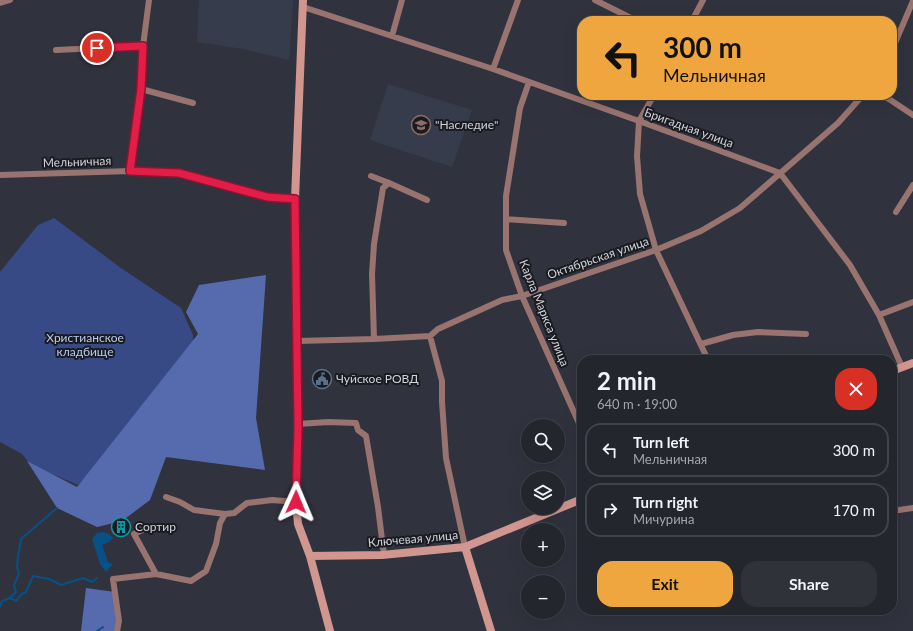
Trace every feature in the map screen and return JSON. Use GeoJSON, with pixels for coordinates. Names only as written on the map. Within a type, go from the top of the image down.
{"type":"FeatureCollection","features":[{"type":"Feature","properties":{"kind":"main road"},"geometry":{"type":"LineString","coordinates":[[303,4],[295,199],[298,424],[296,502],[298,524],[310,556],[330,631]]}},
{"type":"Feature","properties":{"kind":"main road"},"geometry":{"type":"LineString","coordinates":[[897,369],[913,363]]}},
{"type":"Feature","properties":{"kind":"main road","name":"Ключевая улица"},"geometry":{"type":"LineString","coordinates":[[310,556],[384,555],[465,547],[577,501]]}},
{"type":"Feature","properties":{"kind":"main road"},"geometry":{"type":"LineString","coordinates":[[465,547],[491,631]]}},
{"type":"Feature","properties":{"kind":"street"},"geometry":{"type":"LineString","coordinates":[[0,3],[10,0]]}},
{"type":"Feature","properties":{"kind":"street"},"geometry":{"type":"LineString","coordinates":[[130,171],[141,89],[143,46],[149,0]]}},
{"type":"Feature","properties":{"kind":"street"},"geometry":{"type":"LineString","coordinates":[[392,36],[402,0]]}},
{"type":"Feature","properties":{"kind":"street"},"geometry":{"type":"LineString","coordinates":[[492,69],[518,0]]}},
{"type":"Feature","properties":{"kind":"street"},"geometry":{"type":"LineString","coordinates":[[595,0],[627,16]]}},
{"type":"Feature","properties":{"kind":"street"},"geometry":{"type":"LineString","coordinates":[[695,16],[703,0]]}},
{"type":"Feature","properties":{"kind":"street"},"geometry":{"type":"LineString","coordinates":[[897,38],[913,1]]}},
{"type":"Feature","properties":{"kind":"street","name":"Бригадная улица"},"geometry":{"type":"LineString","coordinates":[[303,4],[577,99]]}},
{"type":"Feature","properties":{"kind":"street"},"geometry":{"type":"LineString","coordinates":[[56,50],[143,46]]}},
{"type":"Feature","properties":{"kind":"street","name":"Карла Маркса улица"},"geometry":{"type":"LineString","coordinates":[[529,82],[520,108],[506,196],[506,250],[522,296],[577,419]]}},
{"type":"Feature","properties":{"kind":"street"},"geometry":{"type":"LineString","coordinates":[[141,89],[193,103]]}},
{"type":"Feature","properties":{"kind":"street","name":"Бригадная улица"},"geometry":{"type":"LineString","coordinates":[[580,100],[780,173]]}},
{"type":"Feature","properties":{"kind":"street"},"geometry":{"type":"LineString","coordinates":[[651,100],[639,121],[637,156],[640,194],[656,250],[706,355]]}},
{"type":"Feature","properties":{"kind":"street","name":"Октябрьская улица"},"geometry":{"type":"LineString","coordinates":[[297,341],[430,336],[438,330],[502,300],[522,296],[656,250],[701,231],[740,208],[838,123],[859,100]]}},
{"type":"Feature","properties":{"kind":"street"},"geometry":{"type":"LineString","coordinates":[[891,100],[913,115]]}},
{"type":"Feature","properties":{"kind":"street","name":"Мельничная"},"geometry":{"type":"LineString","coordinates":[[0,175],[130,171],[179,173],[267,197],[295,199]]}},
{"type":"Feature","properties":{"kind":"street"},"geometry":{"type":"LineString","coordinates":[[780,173],[850,265],[879,315],[897,355]]}},
{"type":"Feature","properties":{"kind":"street"},"geometry":{"type":"LineString","coordinates":[[371,176],[426,200]]}},
{"type":"Feature","properties":{"kind":"street"},"geometry":{"type":"LineString","coordinates":[[374,339],[372,274],[374,244],[383,188],[389,183]]}},
{"type":"Feature","properties":{"kind":"street"},"geometry":{"type":"LineString","coordinates":[[896,212],[913,185]]}},
{"type":"Feature","properties":{"kind":"street"},"geometry":{"type":"LineString","coordinates":[[506,219],[564,223]]}},
{"type":"Feature","properties":{"kind":"street"},"geometry":{"type":"LineString","coordinates":[[879,315],[913,302]]}},
{"type":"Feature","properties":{"kind":"street"},"geometry":{"type":"LineString","coordinates":[[701,344],[733,335],[758,332],[806,334]]}},
{"type":"Feature","properties":{"kind":"street"},"geometry":{"type":"LineString","coordinates":[[430,336],[442,381],[446,458],[465,547]]}},
{"type":"Feature","properties":{"kind":"street"},"geometry":{"type":"LineString","coordinates":[[897,356],[902,367]]}},
{"type":"Feature","properties":{"kind":"street"},"geometry":{"type":"LineString","coordinates":[[298,424],[328,422],[356,423],[358,430],[366,436],[378,507],[384,555]]}},
{"type":"Feature","properties":{"kind":"street"},"geometry":{"type":"LineString","coordinates":[[166,497],[180,502],[194,510],[225,514],[234,513],[247,503],[272,500],[296,502]]}},
{"type":"Feature","properties":{"kind":"street"},"geometry":{"type":"LineString","coordinates":[[897,510],[913,508]]}},
{"type":"Feature","properties":{"kind":"street"},"geometry":{"type":"LineString","coordinates":[[117,631],[119,621],[113,579],[156,574],[191,581],[206,572],[216,544],[220,523],[225,514]]}},
{"type":"Feature","properties":{"kind":"street"},"geometry":{"type":"LineString","coordinates":[[144,529],[134,534],[156,574]]}},
{"type":"Feature","properties":{"kind":"shaded area"},"geometry":{"type":"Polygon","coordinates":[[[199,0],[293,0],[289,60],[243,49],[197,42],[199,0]]]}},
{"type":"Feature","properties":{"kind":"shaded area","name":"\"Наследие\""},"geometry":{"type":"Polygon","coordinates":[[[388,84],[472,110],[452,167],[370,140],[388,84]]]}},
{"type":"Feature","properties":{"kind":"shaded area"},"geometry":{"type":"Polygon","coordinates":[[[266,275],[256,418],[265,470],[166,457],[150,500],[122,521],[97,527],[57,508],[27,461],[77,487],[198,334],[186,312],[199,285],[266,275]]]}},
{"type":"Feature","properties":{"kind":"shaded area"},"geometry":{"type":"Polygon","coordinates":[[[103,532],[109,534],[113,538],[109,542],[102,545],[108,562],[113,564],[106,572],[100,564],[92,539],[97,533],[103,532]]]}},
{"type":"Feature","properties":{"kind":"shaded area"},"geometry":{"type":"Polygon","coordinates":[[[86,588],[115,592],[117,621],[116,631],[81,631],[86,588]]]}},
{"type":"Feature","properties":{"kind":"green space","name":"Христианское кладбище"},"geometry":{"type":"Polygon","coordinates":[[[54,218],[121,268],[181,308],[193,335],[193,346],[95,467],[78,485],[31,465],[22,454],[0,442],[0,272],[38,225],[54,218]]]}},
{"type":"Feature","properties":{"kind":"waterway"},"geometry":{"type":"LineString","coordinates":[[0,607],[2,601],[10,598],[16,592],[14,585],[19,574],[17,566],[21,539],[57,508]]}},
{"type":"Feature","properties":{"kind":"waterway"},"geometry":{"type":"LineString","coordinates":[[10,598],[16,601],[26,592],[33,576],[49,579],[61,585],[83,578],[92,582],[97,578]]}},
{"type":"Feature","properties":{"kind":"waterway"},"geometry":{"type":"LineString","coordinates":[[97,631],[103,627]]}},
{"type":"Feature","properties":{"kind":"place","name":"\"Наследие\""},"geometry":{"type":"Point","coordinates":[421,125]}},
{"type":"Feature","properties":{"kind":"place","name":"Чуйское РОВД"},"geometry":{"type":"Point","coordinates":[322,379]}},
{"type":"Feature","properties":{"kind":"place","name":"Сортир"},"geometry":{"type":"Point","coordinates":[121,527]}},
{"type":"Feature","properties":{"kind":"route"},"geometry":{"type":"LineString","coordinates":[[97,48],[143,46],[141,89],[130,171],[179,173],[267,197],[295,199],[298,428],[296,502]]}}]}
